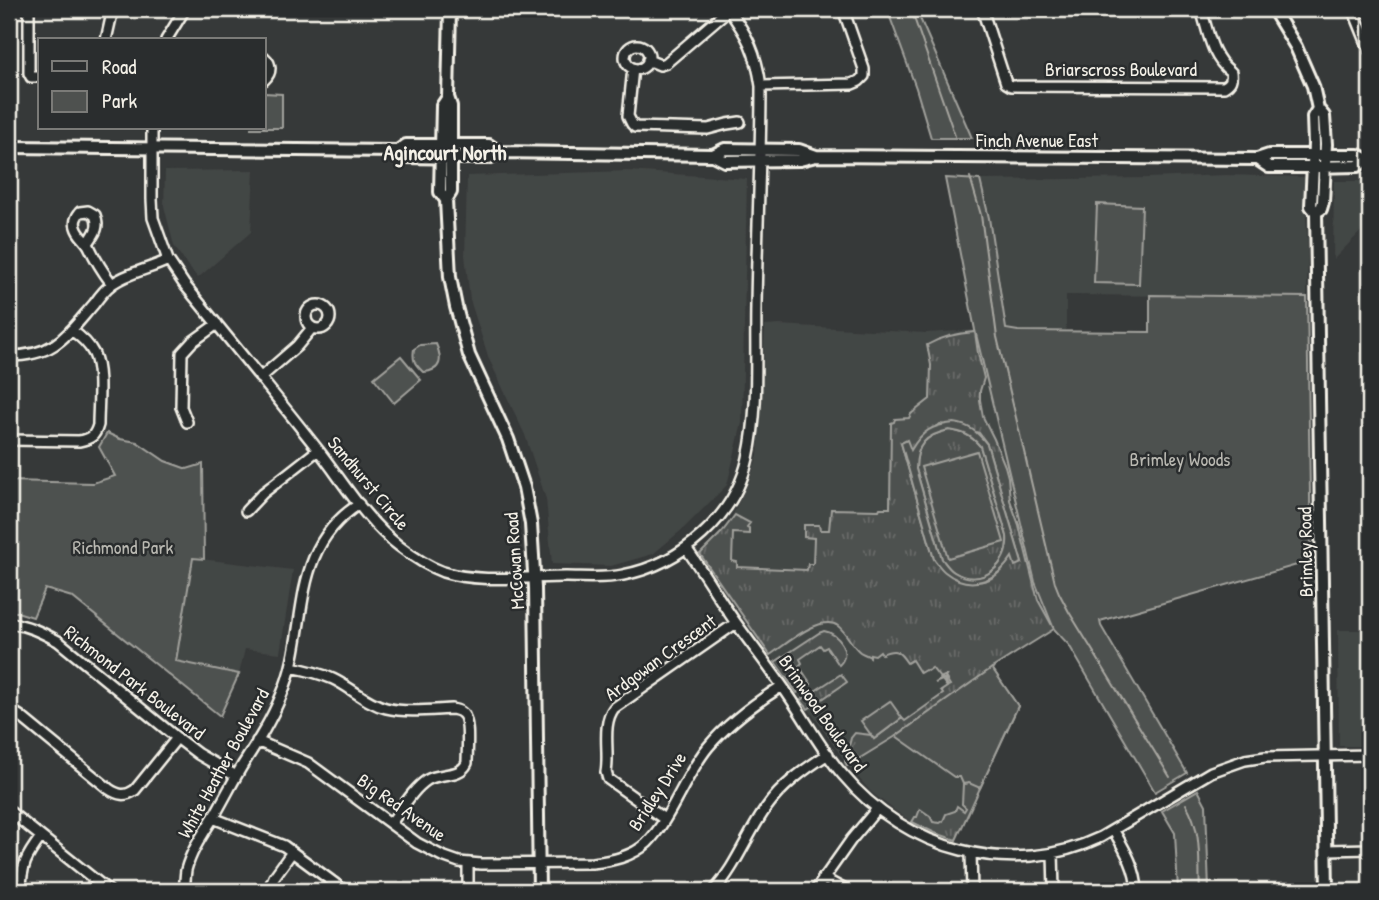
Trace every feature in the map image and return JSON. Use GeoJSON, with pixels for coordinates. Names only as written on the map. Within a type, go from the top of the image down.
{"type":"FeatureCollection","features":[{"type":"Feature","properties":{"kind":"main road","name":"McCowan Road"},"geometry":{"type":"LineString","coordinates":[[450,9],[448,97],[442,106],[451,192],[446,200],[449,268],[456,307],[470,355],[508,439],[524,487],[531,524],[535,578],[539,891]]}},
{"type":"Feature","properties":{"kind":"main road","name":"Brimley Road"},"geometry":{"type":"LineString","coordinates":[[1273,9],[1308,71],[1318,109],[1313,117],[1319,155],[1325,167],[1323,206],[1316,212]]}},
{"type":"Feature","properties":{"kind":"main road","name":"Finch Avenue East"},"geometry":{"type":"LineString","coordinates":[[9,147],[398,151],[406,145],[489,158],[499,152],[713,155],[725,149],[760,155],[799,150],[816,156],[1257,159],[1269,155],[1358,155],[1368,160]]}},
{"type":"Feature","properties":{"kind":"main road","name":"Brimley Road"},"geometry":{"type":"LineString","coordinates":[[1319,155],[1312,167],[1311,206],[1316,212],[1327,891]]}},
{"type":"Feature","properties":{"kind":"main road","name":"Finch Avenue East"},"geometry":{"type":"LineString","coordinates":[[1257,159],[1269,166],[1312,167],[1358,166],[1368,160]]}},
{"type":"Feature","properties":{"kind":"street"},"geometry":{"type":"LineString","coordinates":[[29,9],[29,73],[31,77],[38,77]]}},
{"type":"Feature","properties":{"kind":"street"},"geometry":{"type":"LineString","coordinates":[[106,38],[113,9]]}},
{"type":"Feature","properties":{"kind":"street"},"geometry":{"type":"LineString","coordinates":[[167,38],[186,9]]}},
{"type":"Feature","properties":{"kind":"street"},"geometry":{"type":"LineString","coordinates":[[648,60],[660,65],[666,63],[728,9]]}},
{"type":"Feature","properties":{"kind":"street","name":"Sandhurst Circle"},"geometry":{"type":"LineString","coordinates":[[152,130],[153,218],[168,260],[184,284],[359,504],[395,543],[442,572],[476,578],[621,576],[663,562],[694,543],[727,505],[743,475],[752,439],[761,86],[754,51],[741,26],[728,9]]}},
{"type":"Feature","properties":{"kind":"street"},"geometry":{"type":"LineString","coordinates":[[761,86],[823,86],[859,81],[864,76],[863,61],[843,9]]}},
{"type":"Feature","properties":{"kind":"street","name":"Briarscross Boulevard"},"geometry":{"type":"LineString","coordinates":[[982,9],[1006,83],[1011,86],[1224,87],[1230,84],[1231,72],[1215,54],[1201,9]]}},
{"type":"Feature","properties":{"kind":"street"},"geometry":{"type":"LineString","coordinates":[[1353,9],[1370,51]]}},
{"type":"Feature","properties":{"kind":"street"},"geometry":{"type":"LineString","coordinates":[[639,45],[648,52],[648,60],[640,68],[633,68],[625,59],[626,52],[639,45]]}},
{"type":"Feature","properties":{"kind":"street"},"geometry":{"type":"LineString","coordinates":[[266,59],[271,69],[266,78]]}},
{"type":"Feature","properties":{"kind":"street"},"geometry":{"type":"LineString","coordinates":[[633,68],[628,116],[635,127],[708,129],[740,122]]}},
{"type":"Feature","properties":{"kind":"street"},"geometry":{"type":"LineString","coordinates":[[88,243],[91,253],[112,284]]}},
{"type":"Feature","properties":{"kind":"street"},"geometry":{"type":"LineString","coordinates":[[9,356],[42,352],[56,344],[112,284],[168,260]]}},
{"type":"Feature","properties":{"kind":"street"},"geometry":{"type":"LineString","coordinates":[[187,422],[181,407],[182,353],[217,324]]}},
{"type":"Feature","properties":{"kind":"street"},"geometry":{"type":"LineString","coordinates":[[260,379],[297,346],[312,328]]}},
{"type":"Feature","properties":{"kind":"street"},"geometry":{"type":"LineString","coordinates":[[9,440],[79,441],[87,440],[95,434],[98,425],[98,368],[94,354],[71,330]]}},
{"type":"Feature","properties":{"kind":"street"},"geometry":{"type":"LineString","coordinates":[[246,511],[263,493],[318,450]]}},
{"type":"Feature","properties":{"kind":"street","name":"White Heather Boulevard"},"geometry":{"type":"LineString","coordinates":[[184,891],[186,870],[198,840],[281,698],[291,667],[311,561],[339,520],[359,504]]}},
{"type":"Feature","properties":{"kind":"street","name":"Brimwood Boulevard"},"geometry":{"type":"LineString","coordinates":[[686,548],[842,775],[877,809],[896,823],[930,841],[971,853],[1002,857],[1053,853],[1086,844],[1114,831],[1211,772],[1245,760],[1265,757],[1370,755]]}},
{"type":"Feature","properties":{"kind":"street","name":"Richmond Park Boulevard"},"geometry":{"type":"LineString","coordinates":[[9,623],[38,629],[58,640],[177,738],[236,776]]}},
{"type":"Feature","properties":{"kind":"street","name":"Ardgowan Crescent"},"geometry":{"type":"LineString","coordinates":[[664,819],[608,779],[606,772],[610,713],[736,623]]}},
{"type":"Feature","properties":{"kind":"street"},"geometry":{"type":"LineString","coordinates":[[291,667],[320,674],[362,698],[388,708],[452,709],[464,714],[467,720],[465,768],[459,772],[434,777],[420,785],[391,823]]}},
{"type":"Feature","properties":{"kind":"street","name":"Bridley Drive"},"geometry":{"type":"LineString","coordinates":[[538,864],[609,861],[626,856],[647,842],[709,746],[737,717],[782,686]]}},
{"type":"Feature","properties":{"kind":"street"},"geometry":{"type":"LineString","coordinates":[[9,709],[116,794],[130,794],[135,790],[177,738]]}},
{"type":"Feature","properties":{"kind":"street","name":"Big Red Avenue"},"geometry":{"type":"LineString","coordinates":[[257,741],[308,763],[428,850],[468,864],[538,864]]}},
{"type":"Feature","properties":{"kind":"street"},"geometry":{"type":"LineString","coordinates":[[714,891],[776,795],[796,776],[828,754]]}},
{"type":"Feature","properties":{"kind":"street"},"geometry":{"type":"LineString","coordinates":[[815,891],[877,809]]}},
{"type":"Feature","properties":{"kind":"street"},"geometry":{"type":"LineString","coordinates":[[9,811],[109,891]]}},
{"type":"Feature","properties":{"kind":"street"},"geometry":{"type":"LineString","coordinates":[[213,818],[273,841],[345,891]]}},
{"type":"Feature","properties":{"kind":"street"},"geometry":{"type":"LineString","coordinates":[[1114,831],[1131,862],[1137,891]]}},
{"type":"Feature","properties":{"kind":"street"},"geometry":{"type":"LineString","coordinates":[[21,891],[22,866],[26,856],[41,837]]}},
{"type":"Feature","properties":{"kind":"street"},"geometry":{"type":"LineString","coordinates":[[1327,850],[1370,849]]}},
{"type":"Feature","properties":{"kind":"street"},"geometry":{"type":"LineString","coordinates":[[268,891],[274,877],[292,852]]}},
{"type":"Feature","properties":{"kind":"street"},"geometry":{"type":"LineString","coordinates":[[971,853],[972,891]]}},
{"type":"Feature","properties":{"kind":"street"},"geometry":{"type":"LineString","coordinates":[[1053,853],[1054,891]]}},
{"type":"Feature","properties":{"kind":"street"},"geometry":{"type":"LineString","coordinates":[[468,864],[468,891]]}},
{"type":"Feature","properties":{"kind":"street"},"geometry":{"type":"LineString","coordinates":[[823,878],[847,891]]}},
{"type":"Feature","properties":{"kind":"shaded area"},"geometry":{"type":"Polygon","coordinates":[[[254,170],[251,232],[198,278],[174,246],[164,206],[165,171],[254,170]]]}},
{"type":"Feature","properties":{"kind":"shaded area"},"geometry":{"type":"Polygon","coordinates":[[[628,171],[747,179],[742,423],[727,485],[684,528],[653,554],[611,566],[552,564],[546,499],[525,435],[489,359],[470,300],[465,255],[467,176],[628,171]]]}},
{"type":"Feature","properties":{"kind":"shaded area"},"geometry":{"type":"Polygon","coordinates":[[[1226,175],[1304,177],[1308,251],[1307,297],[1066,295],[1066,330],[1005,329],[989,218],[980,180],[1226,175]]]}},
{"type":"Feature","properties":{"kind":"shaded area"},"geometry":{"type":"Polygon","coordinates":[[[1334,181],[1370,181],[1370,222],[1333,260],[1334,181]]]}},
{"type":"Feature","properties":{"kind":"shaded area"},"geometry":{"type":"Polygon","coordinates":[[[765,326],[926,333],[975,330],[1035,582],[1054,629],[992,668],[1018,706],[957,837],[935,833],[912,822],[871,792],[849,767],[699,553],[728,525],[749,481],[758,455],[765,326]]]}},
{"type":"Feature","properties":{"kind":"shaded area"},"geometry":{"type":"Polygon","coordinates":[[[193,558],[293,570],[280,653],[245,649],[239,674],[176,661],[193,558]]]}},
{"type":"Feature","properties":{"kind":"shaded area"},"geometry":{"type":"Polygon","coordinates":[[[1338,630],[1370,630],[1370,746],[1339,746],[1338,630]]]}},
{"type":"Feature","properties":{"kind":"green space"},"geometry":{"type":"Polygon","coordinates":[[[887,9],[916,9],[972,138],[931,138],[887,9]]]}},
{"type":"Feature","properties":{"kind":"green space"},"geometry":{"type":"Polygon","coordinates":[[[266,93],[282,94],[282,128],[266,128],[266,93]]]}},
{"type":"Feature","properties":{"kind":"green space","name":"Brimley Woods"},"geometry":{"type":"Polygon","coordinates":[[[945,178],[980,180],[989,218],[1006,329],[1150,332],[1150,295],[1307,297],[1311,561],[1100,621],[1187,773],[1155,792],[1069,645],[1054,629],[1035,582],[975,330],[945,178]]]}},
{"type":"Feature","properties":{"kind":"green space"},"geometry":{"type":"Polygon","coordinates":[[[1097,204],[1142,206],[1139,284],[1094,283],[1097,204]]]}},
{"type":"Feature","properties":{"kind":"green space"},"geometry":{"type":"Polygon","coordinates":[[[975,332],[984,378],[980,391],[983,417],[1005,466],[1010,500],[1038,600],[1054,629],[992,668],[1018,706],[956,840],[912,822],[920,809],[930,816],[933,822],[940,823],[946,814],[955,811],[957,806],[964,811],[966,808],[962,804],[963,784],[969,783],[929,713],[847,766],[845,762],[851,738],[855,733],[871,735],[874,739],[902,718],[905,721],[943,694],[941,691],[947,687],[942,680],[935,683],[944,679],[948,686],[950,685],[945,677],[947,675],[940,678],[932,668],[920,673],[912,660],[907,663],[894,651],[882,654],[880,651],[875,655],[870,654],[870,657],[860,652],[838,626],[831,623],[803,632],[770,655],[700,554],[735,515],[750,523],[747,527],[749,534],[733,533],[732,561],[737,562],[737,567],[807,570],[808,564],[813,564],[814,538],[804,537],[804,525],[819,525],[820,530],[829,530],[831,509],[890,508],[891,423],[895,419],[909,418],[930,399],[931,365],[927,345],[944,337],[975,332]],[[940,424],[911,451],[901,443],[934,559],[949,573],[977,582],[997,574],[1012,556],[1022,563],[987,444],[979,433],[940,424]]]}},
{"type":"Feature","properties":{"kind":"green space"},"geometry":{"type":"Polygon","coordinates":[[[436,344],[439,363],[434,369],[423,372],[413,357],[414,349],[420,345],[436,344]]]}},
{"type":"Feature","properties":{"kind":"green space"},"geometry":{"type":"Polygon","coordinates":[[[401,356],[421,380],[394,403],[374,378],[401,356]]]}},
{"type":"Feature","properties":{"kind":"green space"},"geometry":{"type":"Polygon","coordinates":[[[946,424],[969,427],[987,444],[1022,563],[1015,566],[1012,557],[998,572],[982,581],[954,578],[934,559],[901,443],[907,440],[911,450],[928,430],[946,424]],[[949,430],[924,442],[918,453],[916,469],[942,559],[954,572],[974,578],[983,576],[999,565],[1007,547],[1007,536],[980,446],[963,433],[949,430]]]}},
{"type":"Feature","properties":{"kind":"green space"},"geometry":{"type":"Polygon","coordinates":[[[949,430],[966,435],[980,446],[1007,536],[1007,547],[999,565],[983,576],[974,578],[954,572],[942,559],[916,469],[918,453],[924,442],[949,430]]]}},
{"type":"Feature","properties":{"kind":"green space","name":"Richmond Park"},"geometry":{"type":"Polygon","coordinates":[[[107,433],[137,442],[165,461],[187,469],[203,464],[204,559],[193,558],[176,661],[239,674],[220,716],[72,597],[45,589],[33,617],[9,612],[9,481],[93,483],[115,476],[99,447],[107,433]]]}},
{"type":"Feature","properties":{"kind":"green space"},"geometry":{"type":"Polygon","coordinates":[[[977,451],[1004,542],[948,558],[921,467],[977,451]]]}},
{"type":"Feature","properties":{"kind":"green space"},"geometry":{"type":"Polygon","coordinates":[[[824,631],[839,639],[844,649],[843,660],[839,665],[827,647],[823,649],[820,645],[800,659],[802,663],[799,666],[811,684],[797,693],[775,662],[824,631]]]}},
{"type":"Feature","properties":{"kind":"green space"},"geometry":{"type":"Polygon","coordinates":[[[992,668],[1018,706],[980,788],[969,783],[963,784],[960,777],[954,777],[896,736],[992,668]]]}},
{"type":"Feature","properties":{"kind":"green space"},"geometry":{"type":"Polygon","coordinates":[[[841,674],[847,682],[808,709],[801,700],[841,674]]]}},
{"type":"Feature","properties":{"kind":"green space"},"geometry":{"type":"Polygon","coordinates":[[[890,701],[902,718],[874,739],[861,721],[890,701]]]}},
{"type":"Feature","properties":{"kind":"green space"},"geometry":{"type":"Polygon","coordinates":[[[1198,790],[1206,805],[1209,891],[1178,891],[1175,833],[1162,811],[1198,790]]]}},
{"type":"Feature","properties":{"kind":"waterway"},"geometry":{"type":"LineString","coordinates":[[911,9],[955,136]]}},
{"type":"Feature","properties":{"kind":"waterway"},"geometry":{"type":"LineString","coordinates":[[970,177],[981,215],[997,337],[1055,583],[1069,612],[1170,777]]}},
{"type":"Feature","properties":{"kind":"waterway"},"geometry":{"type":"LineString","coordinates":[[1186,804],[1197,836],[1200,891]]}},
{"type":"Feature","properties":{"kind":"district","name":"Agincourt North"},"geometry":{"type":"Point","coordinates":[445,152]}}]}
